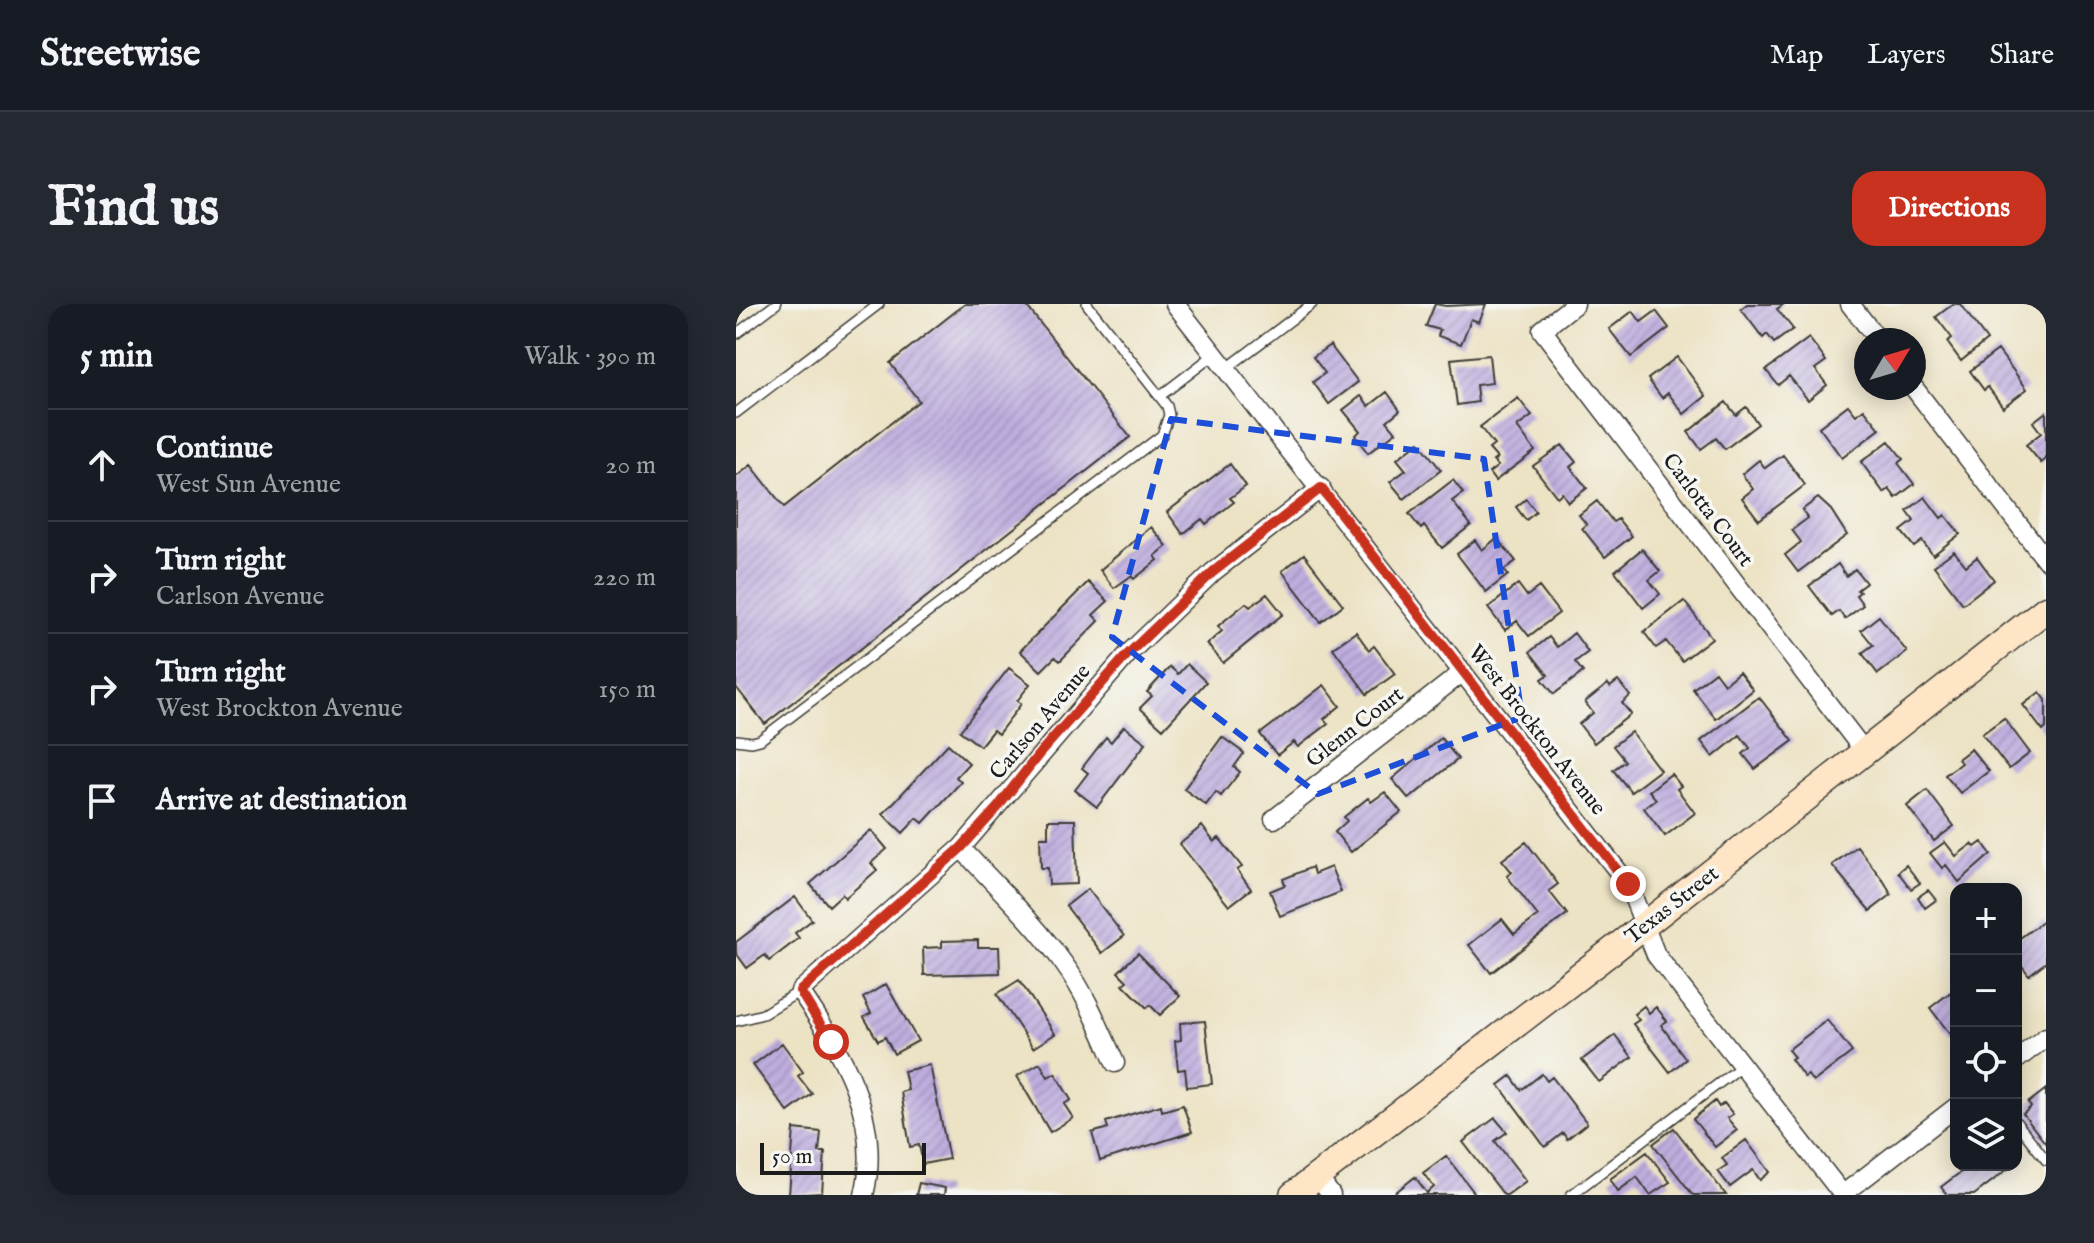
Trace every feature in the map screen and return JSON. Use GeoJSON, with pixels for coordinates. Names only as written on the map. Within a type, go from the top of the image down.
{"type":"FeatureCollection","features":[{"type":"Feature","properties":{"kind":"street","name":"West Brockton Avenue"},"geometry":{"type":"LineString","coordinates":[[1175,304],[1628,884],[1656,955],[1842,1195]]}},
{"type":"Feature","properties":{"kind":"street","name":"Carlotta Court"},"geometry":{"type":"LineString","coordinates":[[1575,304],[1542,330],[1864,751]]}},
{"type":"Feature","properties":{"kind":"street"},"geometry":{"type":"LineString","coordinates":[[1850,304],[1869,328]]}},
{"type":"Feature","properties":{"kind":"street"},"geometry":{"type":"LineString","coordinates":[[1923,400],[2046,560]]}},
{"type":"Feature","properties":{"kind":"street","name":"Carlson Avenue"},"geometry":{"type":"LineString","coordinates":[[800,991],[961,848],[1127,655],[1213,572],[1321,488]]}},
{"type":"Feature","properties":{"kind":"street","name":"Texas Street"},"geometry":{"type":"LineString","coordinates":[[1293,1195],[1324,1186],[1643,925],[2046,609]]}},
{"type":"Feature","properties":{"kind":"street","name":"Glenn Court"},"geometry":{"type":"LineString","coordinates":[[1274,819],[1463,672]]}},
{"type":"Feature","properties":{"kind":"street"},"geometry":{"type":"LineString","coordinates":[[961,848],[1025,915],[1065,966],[1093,1013],[1115,1063]]}},
{"type":"Feature","properties":{"kind":"street"},"geometry":{"type":"LineString","coordinates":[[800,991],[853,1078],[864,1111],[868,1153],[864,1195]]}},
{"type":"Feature","properties":{"kind":"street"},"geometry":{"type":"LineString","coordinates":[[2022,1055],[2046,1037]]}},
{"type":"Feature","properties":{"kind":"street"},"geometry":{"type":"LineString","coordinates":[[1842,1195],[1950,1112]]}},
{"type":"Feature","properties":{"kind":"lane"},"geometry":{"type":"LineString","coordinates":[[736,334],[776,304]]}},
{"type":"Feature","properties":{"kind":"lane"},"geometry":{"type":"LineString","coordinates":[[736,413],[879,304]]}},
{"type":"Feature","properties":{"kind":"lane"},"geometry":{"type":"LineString","coordinates":[[736,740],[760,740],[1162,435],[1169,415],[1160,396],[1087,304]]}},
{"type":"Feature","properties":{"kind":"lane"},"geometry":{"type":"LineString","coordinates":[[1160,396],[1312,304]]}},
{"type":"Feature","properties":{"kind":"lane"},"geometry":{"type":"LineString","coordinates":[[736,1021],[763,1014],[800,991]]}},
{"type":"Feature","properties":{"kind":"lane"},"geometry":{"type":"LineString","coordinates":[[1571,1195],[1742,1066]]}},
{"type":"Feature","properties":{"kind":"lane"},"geometry":{"type":"LineString","coordinates":[[2022,1130],[2046,1160]]}},
{"type":"Feature","properties":{"kind":"highlighted area"},"geometry":{"type":"Polygon","coordinates":[[[1171,419],[1484,459],[1522,717],[1318,794],[1112,637],[1171,419]]]}},
{"type":"Feature","properties":{"kind":"building"},"geometry":{"type":"Polygon","coordinates":[[[965,304],[1025,304],[1130,437],[765,724],[736,687],[736,477],[751,465],[784,507],[919,401],[890,363],[965,304]]]}},
{"type":"Feature","properties":{"kind":"building"},"geometry":{"type":"Polygon","coordinates":[[[1435,304],[1486,304],[1479,322],[1471,319],[1461,344],[1438,336],[1440,330],[1426,326],[1435,304]]]}},
{"type":"Feature","properties":{"kind":"building"},"geometry":{"type":"Polygon","coordinates":[[[1747,304],[1784,304],[1777,309],[1793,329],[1774,343],[1767,334],[1763,338],[1741,309],[1747,304]]]}},
{"type":"Feature","properties":{"kind":"building"},"geometry":{"type":"Polygon","coordinates":[[[1953,304],[1960,304],[1987,340],[1961,361],[1947,342],[1952,338],[1936,317],[1953,304]]]}},
{"type":"Feature","properties":{"kind":"building"},"geometry":{"type":"Polygon","coordinates":[[[1633,311],[1641,322],[1656,311],[1669,328],[1631,357],[1609,329],[1633,311]]]}},
{"type":"Feature","properties":{"kind":"building"},"geometry":{"type":"Polygon","coordinates":[[[1809,338],[1826,361],[1815,369],[1827,385],[1808,400],[1789,376],[1778,385],[1766,370],[1809,338]]]}},
{"type":"Feature","properties":{"kind":"building"},"geometry":{"type":"Polygon","coordinates":[[[1330,345],[1358,382],[1329,404],[1313,382],[1325,373],[1313,357],[1330,345]]]}},
{"type":"Feature","properties":{"kind":"building"},"geometry":{"type":"Polygon","coordinates":[[[1998,350],[2027,389],[2003,407],[1988,387],[1984,390],[1970,371],[1998,350]]]}},
{"type":"Feature","properties":{"kind":"building"},"geometry":{"type":"Polygon","coordinates":[[[1489,355],[1492,383],[1476,385],[1478,402],[1457,405],[1451,359],[1489,355]]]}},
{"type":"Feature","properties":{"kind":"building"},"geometry":{"type":"Polygon","coordinates":[[[1677,357],[1706,396],[1684,414],[1668,393],[1662,398],[1648,379],[1677,357]]]}},
{"type":"Feature","properties":{"kind":"building"},"geometry":{"type":"Polygon","coordinates":[[[1387,392],[1400,410],[1387,421],[1396,432],[1368,453],[1355,436],[1360,431],[1343,410],[1361,396],[1369,406],[1387,392]]]}},
{"type":"Feature","properties":{"kind":"building"},"geometry":{"type":"Polygon","coordinates":[[[1518,398],[1532,416],[1517,427],[1535,451],[1495,481],[1489,473],[1498,466],[1493,461],[1497,458],[1489,449],[1494,445],[1480,427],[1518,398]]]}},
{"type":"Feature","properties":{"kind":"building"},"geometry":{"type":"Polygon","coordinates":[[[1726,402],[1736,415],[1746,407],[1758,424],[1725,449],[1716,438],[1701,449],[1688,432],[1726,402]]]}},
{"type":"Feature","properties":{"kind":"building"},"geometry":{"type":"Polygon","coordinates":[[[1848,405],[1856,415],[1864,409],[1880,429],[1842,458],[1819,427],[1848,405]]]}},
{"type":"Feature","properties":{"kind":"building"},"geometry":{"type":"Polygon","coordinates":[[[2046,412],[2046,459],[2041,463],[2026,445],[2041,433],[2033,422],[2046,412]]]}},
{"type":"Feature","properties":{"kind":"building"},"geometry":{"type":"Polygon","coordinates":[[[1889,441],[1903,459],[1898,463],[1914,484],[1896,498],[1889,489],[1884,493],[1861,462],[1889,441]]]}},
{"type":"Feature","properties":{"kind":"building"},"geometry":{"type":"Polygon","coordinates":[[[1419,442],[1441,470],[1404,499],[1390,482],[1406,470],[1397,459],[1419,442]]]}},
{"type":"Feature","properties":{"kind":"building"},"geometry":{"type":"Polygon","coordinates":[[[1562,445],[1576,462],[1570,467],[1587,488],[1568,502],[1562,493],[1557,497],[1533,466],[1562,445]]]}},
{"type":"Feature","properties":{"kind":"building"},"geometry":{"type":"Polygon","coordinates":[[[1783,455],[1805,485],[1759,520],[1742,498],[1753,489],[1742,474],[1759,460],[1765,468],[1783,455]]]}},
{"type":"Feature","properties":{"kind":"building"},"geometry":{"type":"Polygon","coordinates":[[[1230,464],[1246,486],[1230,498],[1234,502],[1206,524],[1202,519],[1183,534],[1167,512],[1230,464]]]}},
{"type":"Feature","properties":{"kind":"building"},"geometry":{"type":"Polygon","coordinates":[[[1453,480],[1463,493],[1452,501],[1471,525],[1442,548],[1424,526],[1421,529],[1409,514],[1453,480]]]}},
{"type":"Feature","properties":{"kind":"building"},"geometry":{"type":"Polygon","coordinates":[[[1925,497],[1941,518],[1945,515],[1960,534],[1933,555],[1922,541],[1914,547],[1901,531],[1914,521],[1907,511],[1925,497]]]}},
{"type":"Feature","properties":{"kind":"building"},"geometry":{"type":"Polygon","coordinates":[[[1818,498],[1831,510],[1847,535],[1798,572],[1785,555],[1801,542],[1792,530],[1808,518],[1802,510],[1818,498]]]}},
{"type":"Feature","properties":{"kind":"building"},"geometry":{"type":"Polygon","coordinates":[[[1526,499],[1536,512],[1526,520],[1516,507],[1526,499]]]}},
{"type":"Feature","properties":{"kind":"building"},"geometry":{"type":"Polygon","coordinates":[[[1597,501],[1613,522],[1618,519],[1632,536],[1605,557],[1582,528],[1587,525],[1579,515],[1597,501]]]}},
{"type":"Feature","properties":{"kind":"building"},"geometry":{"type":"Polygon","coordinates":[[[1151,527],[1167,546],[1155,556],[1158,560],[1134,579],[1131,576],[1114,588],[1100,570],[1151,527]]]}},
{"type":"Feature","properties":{"kind":"building"},"geometry":{"type":"Polygon","coordinates":[[[1497,538],[1516,561],[1504,570],[1508,575],[1486,592],[1457,554],[1475,540],[1482,550],[1497,538]]]}},
{"type":"Feature","properties":{"kind":"building"},"geometry":{"type":"Polygon","coordinates":[[[1642,549],[1660,571],[1649,580],[1660,594],[1643,608],[1615,571],[1642,549]]]}},
{"type":"Feature","properties":{"kind":"building"},"geometry":{"type":"Polygon","coordinates":[[[1954,551],[1966,566],[1977,557],[1994,580],[1963,604],[1934,566],[1954,551]]]}},
{"type":"Feature","properties":{"kind":"building"},"geometry":{"type":"Polygon","coordinates":[[[1304,554],[1343,605],[1321,622],[1282,571],[1304,554]]]}},
{"type":"Feature","properties":{"kind":"building"},"geometry":{"type":"Polygon","coordinates":[[[1838,564],[1846,576],[1855,569],[1866,583],[1857,590],[1860,592],[1856,595],[1863,605],[1845,619],[1839,611],[1832,616],[1809,586],[1838,564]]]}},
{"type":"Feature","properties":{"kind":"building"},"geometry":{"type":"Polygon","coordinates":[[[1088,582],[1108,601],[1093,615],[1099,621],[1060,661],[1055,657],[1041,671],[1020,651],[1088,582]]]}},
{"type":"Feature","properties":{"kind":"building"},"geometry":{"type":"Polygon","coordinates":[[[1518,584],[1527,596],[1539,587],[1559,613],[1529,636],[1517,621],[1505,630],[1488,608],[1518,584]]]}},
{"type":"Feature","properties":{"kind":"building"},"geometry":{"type":"Polygon","coordinates":[[[1267,594],[1283,614],[1223,663],[1207,644],[1222,631],[1218,626],[1246,603],[1250,607],[1267,594]]]}},
{"type":"Feature","properties":{"kind":"building"},"geometry":{"type":"Polygon","coordinates":[[[1684,601],[1712,638],[1682,661],[1666,641],[1656,648],[1644,632],[1684,601]]]}},
{"type":"Feature","properties":{"kind":"building"},"geometry":{"type":"Polygon","coordinates":[[[1879,616],[1907,652],[1878,674],[1862,653],[1873,645],[1861,630],[1879,616]]]}},
{"type":"Feature","properties":{"kind":"building"},"geometry":{"type":"Polygon","coordinates":[[[1356,632],[1369,650],[1374,646],[1395,674],[1367,694],[1333,648],[1356,632]]]}},
{"type":"Feature","properties":{"kind":"building"},"geometry":{"type":"Polygon","coordinates":[[[1574,633],[1588,652],[1575,662],[1583,672],[1554,694],[1542,679],[1548,675],[1530,652],[1549,637],[1557,647],[1574,633]]]}},
{"type":"Feature","properties":{"kind":"building"},"geometry":{"type":"Polygon","coordinates":[[[1187,664],[1206,682],[1163,729],[1140,708],[1152,696],[1147,692],[1170,667],[1178,674],[1187,664]]]}},
{"type":"Feature","properties":{"kind":"building"},"geometry":{"type":"Polygon","coordinates":[[[1009,668],[1030,684],[1017,701],[1021,704],[998,734],[993,730],[980,746],[960,731],[1009,668]]]}},
{"type":"Feature","properties":{"kind":"building"},"geometry":{"type":"Polygon","coordinates":[[[1715,672],[1724,684],[1739,672],[1753,690],[1716,719],[1693,689],[1715,672]]]}},
{"type":"Feature","properties":{"kind":"building"},"geometry":{"type":"Polygon","coordinates":[[[1618,681],[1630,696],[1622,703],[1631,714],[1594,743],[1579,724],[1593,713],[1585,702],[1608,684],[1610,687],[1618,681]]]}},
{"type":"Feature","properties":{"kind":"building"},"geometry":{"type":"Polygon","coordinates":[[[1324,685],[1340,706],[1324,719],[1328,724],[1298,747],[1294,742],[1277,755],[1260,734],[1324,685]]]}},
{"type":"Feature","properties":{"kind":"building"},"geometry":{"type":"Polygon","coordinates":[[[2040,692],[2046,700],[2046,728],[2043,731],[2023,705],[2040,692]]]}},
{"type":"Feature","properties":{"kind":"building"},"geometry":{"type":"Polygon","coordinates":[[[1759,697],[1793,741],[1755,769],[1743,754],[1750,748],[1740,735],[1713,757],[1701,741],[1759,697]]]}},
{"type":"Feature","properties":{"kind":"building"},"geometry":{"type":"Polygon","coordinates":[[[2004,718],[2030,753],[2009,769],[1982,734],[2004,718]]]}},
{"type":"Feature","properties":{"kind":"building"},"geometry":{"type":"Polygon","coordinates":[[[1124,726],[1146,743],[1097,807],[1075,790],[1088,773],[1082,768],[1106,737],[1111,742],[1124,726]]]}},
{"type":"Feature","properties":{"kind":"building"},"geometry":{"type":"Polygon","coordinates":[[[1631,732],[1660,770],[1631,792],[1613,770],[1625,761],[1613,746],[1631,732]]]}},
{"type":"Feature","properties":{"kind":"building"},"geometry":{"type":"Polygon","coordinates":[[[1222,737],[1244,753],[1234,767],[1240,772],[1221,796],[1216,792],[1206,805],[1184,789],[1222,737]]]}},
{"type":"Feature","properties":{"kind":"building"},"geometry":{"type":"Polygon","coordinates":[[[1441,738],[1458,759],[1409,799],[1392,779],[1441,738]]]}},
{"type":"Feature","properties":{"kind":"building"},"geometry":{"type":"Polygon","coordinates":[[[948,744],[969,763],[956,777],[961,782],[923,823],[917,818],[903,833],[883,814],[948,744]]]}},
{"type":"Feature","properties":{"kind":"building"},"geometry":{"type":"Polygon","coordinates":[[[1971,749],[1989,771],[1960,793],[1945,775],[1961,763],[1958,759],[1971,749]]]}},
{"type":"Feature","properties":{"kind":"building"},"geometry":{"type":"Polygon","coordinates":[[[1671,774],[1681,786],[1677,789],[1695,813],[1665,836],[1644,808],[1656,799],[1649,791],[1671,774]]]}},
{"type":"Feature","properties":{"kind":"building"},"geometry":{"type":"Polygon","coordinates":[[[1927,790],[1954,826],[1934,841],[1907,806],[1927,790]]]}},
{"type":"Feature","properties":{"kind":"building"},"geometry":{"type":"Polygon","coordinates":[[[1385,792],[1401,812],[1351,852],[1335,832],[1347,821],[1344,817],[1368,798],[1371,802],[1385,792]]]}},
{"type":"Feature","properties":{"kind":"building"},"geometry":{"type":"Polygon","coordinates":[[[1048,820],[1075,820],[1077,884],[1049,885],[1048,868],[1041,868],[1040,837],[1048,837],[1048,820]]]}},
{"type":"Feature","properties":{"kind":"building"},"geometry":{"type":"Polygon","coordinates":[[[1202,826],[1214,842],[1219,838],[1242,867],[1237,870],[1251,889],[1229,906],[1180,844],[1202,826]]]}},
{"type":"Feature","properties":{"kind":"building"},"geometry":{"type":"Polygon","coordinates":[[[871,830],[887,849],[871,863],[877,870],[845,898],[842,894],[829,906],[810,884],[871,830]]]}},
{"type":"Feature","properties":{"kind":"building"},"geometry":{"type":"Polygon","coordinates":[[[1526,842],[1558,884],[1549,891],[1567,914],[1491,973],[1469,945],[1502,919],[1514,934],[1538,916],[1507,876],[1512,872],[1502,860],[1526,842]]]}},
{"type":"Feature","properties":{"kind":"building"},"geometry":{"type":"Polygon","coordinates":[[[1945,842],[1956,856],[1972,844],[1975,847],[1982,842],[1991,854],[1959,882],[1946,865],[1942,868],[1930,853],[1945,842]]]}},
{"type":"Feature","properties":{"kind":"building"},"geometry":{"type":"Polygon","coordinates":[[[1857,846],[1891,895],[1870,911],[1832,865],[1857,846]]]}},
{"type":"Feature","properties":{"kind":"building"},"geometry":{"type":"Polygon","coordinates":[[[1906,865],[1920,883],[1911,889],[1898,872],[1906,865]]]}},
{"type":"Feature","properties":{"kind":"building"},"geometry":{"type":"Polygon","coordinates":[[[1312,867],[1314,874],[1331,867],[1341,892],[1280,916],[1270,891],[1285,885],[1283,879],[1312,867]]]}},
{"type":"Feature","properties":{"kind":"building"},"geometry":{"type":"Polygon","coordinates":[[[1088,889],[1124,936],[1102,953],[1066,906],[1088,889]]]}},
{"type":"Feature","properties":{"kind":"building"},"geometry":{"type":"Polygon","coordinates":[[[1928,890],[1936,900],[1925,908],[1918,897],[1928,890]]]}},
{"type":"Feature","properties":{"kind":"building"},"geometry":{"type":"Polygon","coordinates":[[[795,897],[812,920],[795,933],[799,938],[769,961],[765,955],[747,968],[736,953],[736,942],[795,897]]]}},
{"type":"Feature","properties":{"kind":"building"},"geometry":{"type":"Polygon","coordinates":[[[2043,921],[2046,926],[2046,962],[2029,975],[2022,966],[2022,937],[2043,921]]]}},
{"type":"Feature","properties":{"kind":"building"},"geometry":{"type":"Polygon","coordinates":[[[978,940],[978,947],[999,947],[1000,973],[924,975],[923,948],[942,947],[942,941],[978,940]]]}},
{"type":"Feature","properties":{"kind":"building"},"geometry":{"type":"Polygon","coordinates":[[[1138,953],[1180,996],[1160,1015],[1150,1005],[1147,1008],[1123,984],[1127,981],[1118,972],[1138,953]]]}},
{"type":"Feature","properties":{"kind":"building"},"geometry":{"type":"Polygon","coordinates":[[[1019,980],[1055,1034],[1033,1048],[997,994],[1019,980]]]}},
{"type":"Feature","properties":{"kind":"building"},"geometry":{"type":"Polygon","coordinates":[[[886,984],[918,1041],[894,1054],[885,1037],[878,1041],[864,1017],[871,1013],[863,998],[886,984]]]}},
{"type":"Feature","properties":{"kind":"building"},"geometry":{"type":"Polygon","coordinates":[[[1950,993],[1950,1034],[1930,1008],[1950,993]]]}},
{"type":"Feature","properties":{"kind":"building"},"geometry":{"type":"Polygon","coordinates":[[[1644,1006],[1649,1013],[1656,1007],[1667,1021],[1661,1025],[1686,1059],[1670,1072],[1633,1024],[1639,1020],[1634,1014],[1644,1006]]]}},
{"type":"Feature","properties":{"kind":"building"},"geometry":{"type":"Polygon","coordinates":[[[1827,1020],[1852,1052],[1813,1082],[1808,1075],[1804,1077],[1788,1050],[1827,1020]]]}},
{"type":"Feature","properties":{"kind":"building"},"geometry":{"type":"Polygon","coordinates":[[[1205,1021],[1212,1084],[1187,1087],[1185,1069],[1178,1070],[1175,1041],[1181,1040],[1180,1023],[1205,1021]]]}},
{"type":"Feature","properties":{"kind":"building"},"geometry":{"type":"Polygon","coordinates":[[[1615,1035],[1632,1057],[1599,1082],[1582,1060],[1615,1035]]]}},
{"type":"Feature","properties":{"kind":"building"},"geometry":{"type":"Polygon","coordinates":[[[782,1043],[803,1072],[798,1076],[812,1094],[788,1112],[753,1065],[782,1043]]]}},
{"type":"Feature","properties":{"kind":"building"},"geometry":{"type":"Polygon","coordinates":[[[1040,1063],[1048,1077],[1055,1073],[1071,1100],[1064,1104],[1073,1118],[1050,1132],[1017,1076],[1040,1063]]]}},
{"type":"Feature","properties":{"kind":"building"},"geometry":{"type":"Polygon","coordinates":[[[930,1065],[949,1159],[923,1164],[919,1145],[910,1147],[901,1092],[908,1090],[904,1071],[930,1065]]]}},
{"type":"Feature","properties":{"kind":"building"},"geometry":{"type":"Polygon","coordinates":[[[1542,1074],[1547,1081],[1552,1077],[1587,1123],[1567,1139],[1563,1133],[1545,1147],[1499,1085],[1511,1076],[1521,1090],[1542,1074]]]}},
{"type":"Feature","properties":{"kind":"building"},"geometry":{"type":"Polygon","coordinates":[[[2046,1089],[2046,1144],[2023,1114],[2031,1107],[2028,1103],[2046,1089]]]}},
{"type":"Feature","properties":{"kind":"building"},"geometry":{"type":"Polygon","coordinates":[[[1715,1101],[1719,1107],[1724,1103],[1733,1114],[1727,1118],[1737,1130],[1715,1147],[1693,1119],[1715,1101]]]}},
{"type":"Feature","properties":{"kind":"building"},"geometry":{"type":"Polygon","coordinates":[[[1161,1105],[1162,1111],[1183,1105],[1192,1132],[1100,1161],[1092,1133],[1108,1128],[1106,1122],[1161,1105]]]}},
{"type":"Feature","properties":{"kind":"building"},"geometry":{"type":"Polygon","coordinates":[[[1495,1118],[1507,1132],[1495,1141],[1526,1181],[1507,1195],[1463,1142],[1495,1118]]]}},
{"type":"Feature","properties":{"kind":"building"},"geometry":{"type":"Polygon","coordinates":[[[1674,1128],[1726,1195],[1693,1195],[1653,1144],[1674,1128]]]}},
{"type":"Feature","properties":{"kind":"building"},"geometry":{"type":"Polygon","coordinates":[[[794,1129],[821,1132],[819,1152],[825,1152],[822,1193],[789,1195],[794,1129]]]}},
{"type":"Feature","properties":{"kind":"building"},"geometry":{"type":"Polygon","coordinates":[[[1746,1140],[1770,1172],[1760,1180],[1753,1170],[1730,1187],[1718,1171],[1727,1165],[1722,1158],[1746,1140]]]}},
{"type":"Feature","properties":{"kind":"building"},"geometry":{"type":"Polygon","coordinates":[[[1647,1152],[1670,1182],[1650,1195],[1637,1177],[1618,1191],[1610,1179],[1647,1152]]]}},
{"type":"Feature","properties":{"kind":"building"},"geometry":{"type":"Polygon","coordinates":[[[1446,1156],[1476,1195],[1392,1195],[1415,1177],[1427,1193],[1434,1187],[1423,1173],[1446,1156]]]}},
{"type":"Feature","properties":{"kind":"building"},"geometry":{"type":"Polygon","coordinates":[[[1962,1171],[2005,1171],[1974,1195],[1947,1195],[1941,1187],[1962,1171]]]}},
{"type":"Feature","properties":{"kind":"building"},"geometry":{"type":"Polygon","coordinates":[[[919,1183],[945,1188],[944,1195],[916,1195],[919,1183]]]}},
{"type":"Feature","properties":{"kind":"route"},"geometry":{"type":"LineString","coordinates":[[831,1042],[800,991],[961,848],[1127,655],[1213,572],[1321,488],[1628,884]]}}]}
